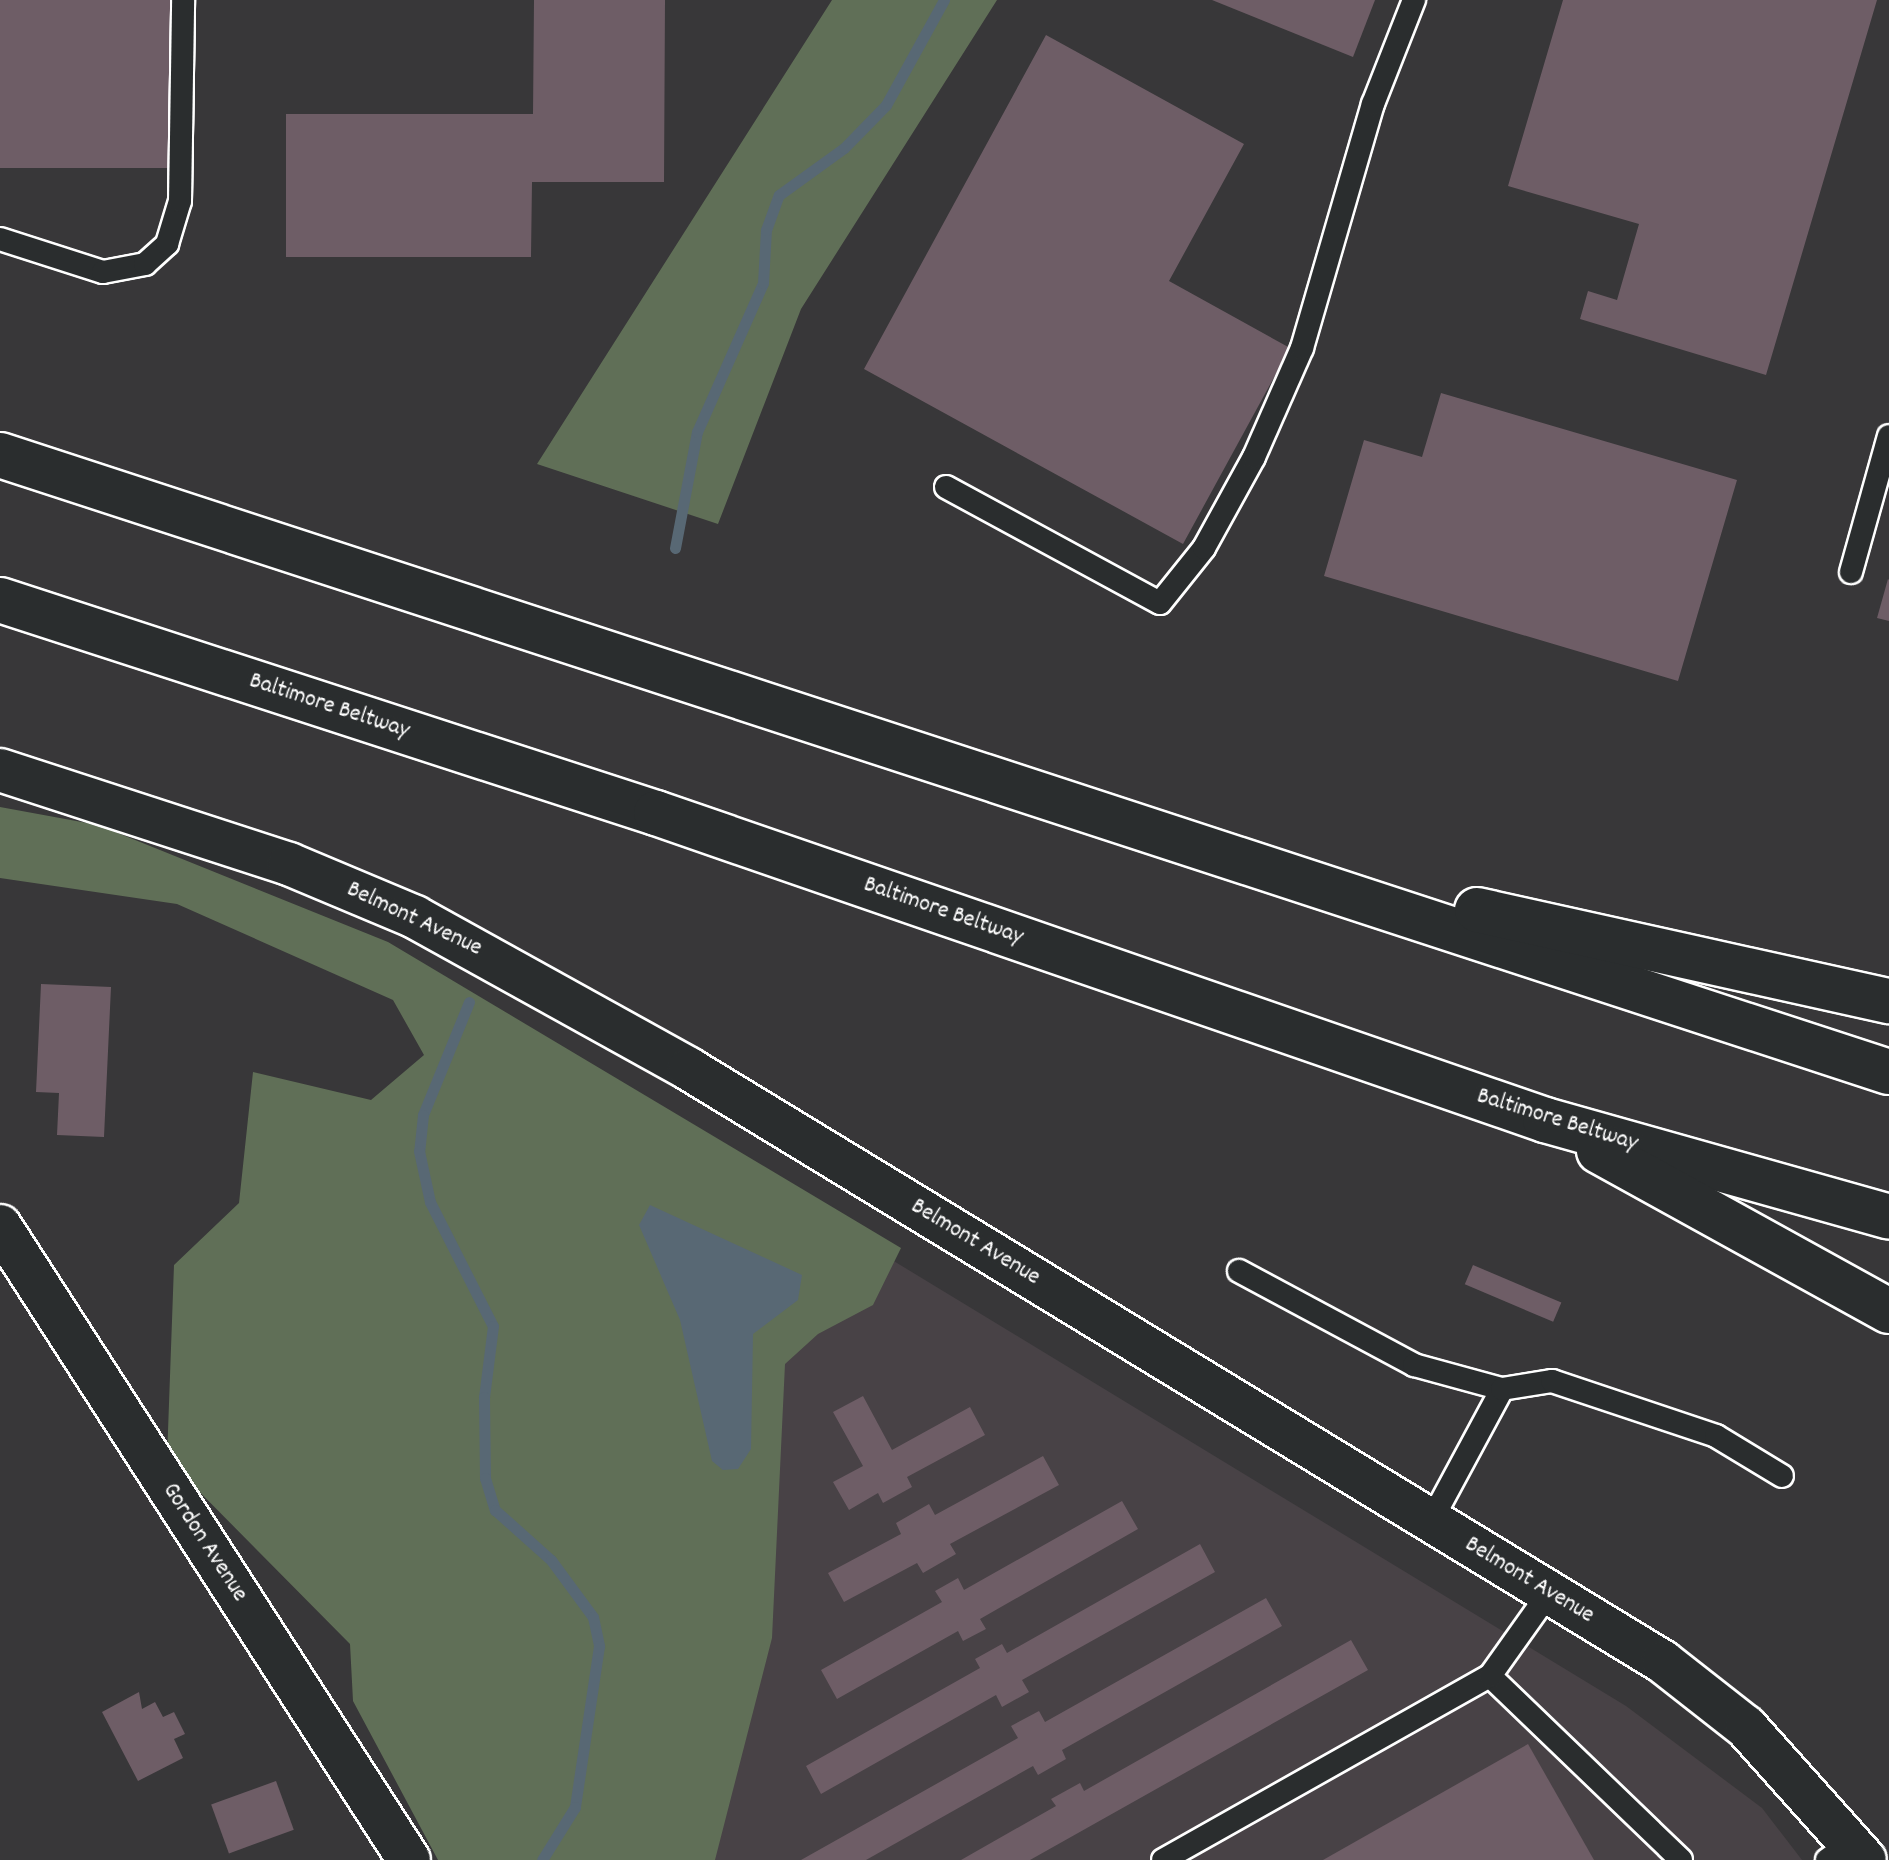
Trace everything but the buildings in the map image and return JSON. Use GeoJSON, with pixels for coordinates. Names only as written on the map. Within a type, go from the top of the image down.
{"type":"FeatureCollection","features":[{"type":"Feature","properties":{"kind":"highway"},"geometry":{"type":"LineString","coordinates":[[0,455],[1236,856],[1889,1072]]}},
{"type":"Feature","properties":{"kind":"highway","name":"Baltimore Beltway"},"geometry":{"type":"LineString","coordinates":[[0,600],[656,813],[1545,1120],[1889,1217]]}},
{"type":"Feature","properties":{"kind":"highway"},"geometry":{"type":"LineString","coordinates":[[1236,856],[1889,1001]]}},
{"type":"Feature","properties":{"kind":"highway"},"geometry":{"type":"LineString","coordinates":[[1545,1120],[1889,1311]]}},
{"type":"Feature","properties":{"kind":"street","name":"Belmont Avenue"},"geometry":{"type":"LineString","coordinates":[[0,770],[289,864],[415,917],[689,1069],[1663,1662],[1746,1727],[1848,1854]]}},
{"type":"Feature","properties":{"kind":"street","name":"Gordon Avenue"},"geometry":{"type":"LineString","coordinates":[[0,1226],[13,1278],[409,1860]]}},
{"type":"Feature","properties":{"kind":"lane"},"geometry":{"type":"LineString","coordinates":[[0,239],[103,272],[145,264],[167,244],[180,201],[183,0]]}},
{"type":"Feature","properties":{"kind":"lane"},"geometry":{"type":"LineString","coordinates":[[946,487],[1160,603],[1204,548],[1247,470],[1302,348],[1373,104],[1414,0]]}},
{"type":"Feature","properties":{"kind":"lane"},"geometry":{"type":"LineString","coordinates":[[1851,572],[1889,436]]}},
{"type":"Feature","properties":{"kind":"lane"},"geometry":{"type":"LineString","coordinates":[[1239,1271],[1414,1365],[1502,1389],[1552,1381],[1716,1436],[1782,1476]]}},
{"type":"Feature","properties":{"kind":"lane"},"geometry":{"type":"LineString","coordinates":[[1431,1521],[1502,1389]]}},
{"type":"Feature","properties":{"kind":"lane"},"geometry":{"type":"LineString","coordinates":[[1163,1860],[1490,1676],[1549,1593]]}},
{"type":"Feature","properties":{"kind":"lane"},"geometry":{"type":"LineString","coordinates":[[1490,1676],[1681,1860]]}},
{"type":"Feature","properties":{"kind":"shaded area"},"geometry":{"type":"Polygon","coordinates":[[[507,1026],[1626,1706],[1762,1808],[1802,1860],[578,1860],[507,1026]]]}},
{"type":"Feature","properties":{"kind":"green space"},"geometry":{"type":"Polygon","coordinates":[[[832,0],[997,0],[801,309],[718,524],[537,464],[832,0]]]}},
{"type":"Feature","properties":{"kind":"green space"},"geometry":{"type":"Polygon","coordinates":[[[0,807],[98,825],[388,942],[901,1248],[873,1305],[818,1334],[785,1364],[772,1638],[715,1860],[438,1860],[353,1701],[350,1644],[167,1459],[174,1265],[239,1203],[253,1072],[371,1100],[424,1055],[393,1000],[177,904],[0,878],[0,807]]]}},
{"type":"Feature","properties":{"kind":"water"},"geometry":{"type":"Polygon","coordinates":[[[650,1205],[802,1275],[798,1300],[753,1334],[751,1449],[738,1469],[723,1470],[712,1461],[680,1320],[639,1225],[650,1205]]]}},
{"type":"Feature","properties":{"kind":"waterway"},"geometry":{"type":"LineString","coordinates":[[675,548],[697,432],[763,283],[766,230],[779,195],[844,148],[886,105],[944,0]]}},
{"type":"Feature","properties":{"kind":"waterway"},"geometry":{"type":"LineString","coordinates":[[469,1002],[423,1115],[419,1151],[430,1202],[493,1326],[484,1397],[485,1478],[495,1510],[551,1560],[593,1617],[599,1646],[575,1807],[542,1860]]}}]}
